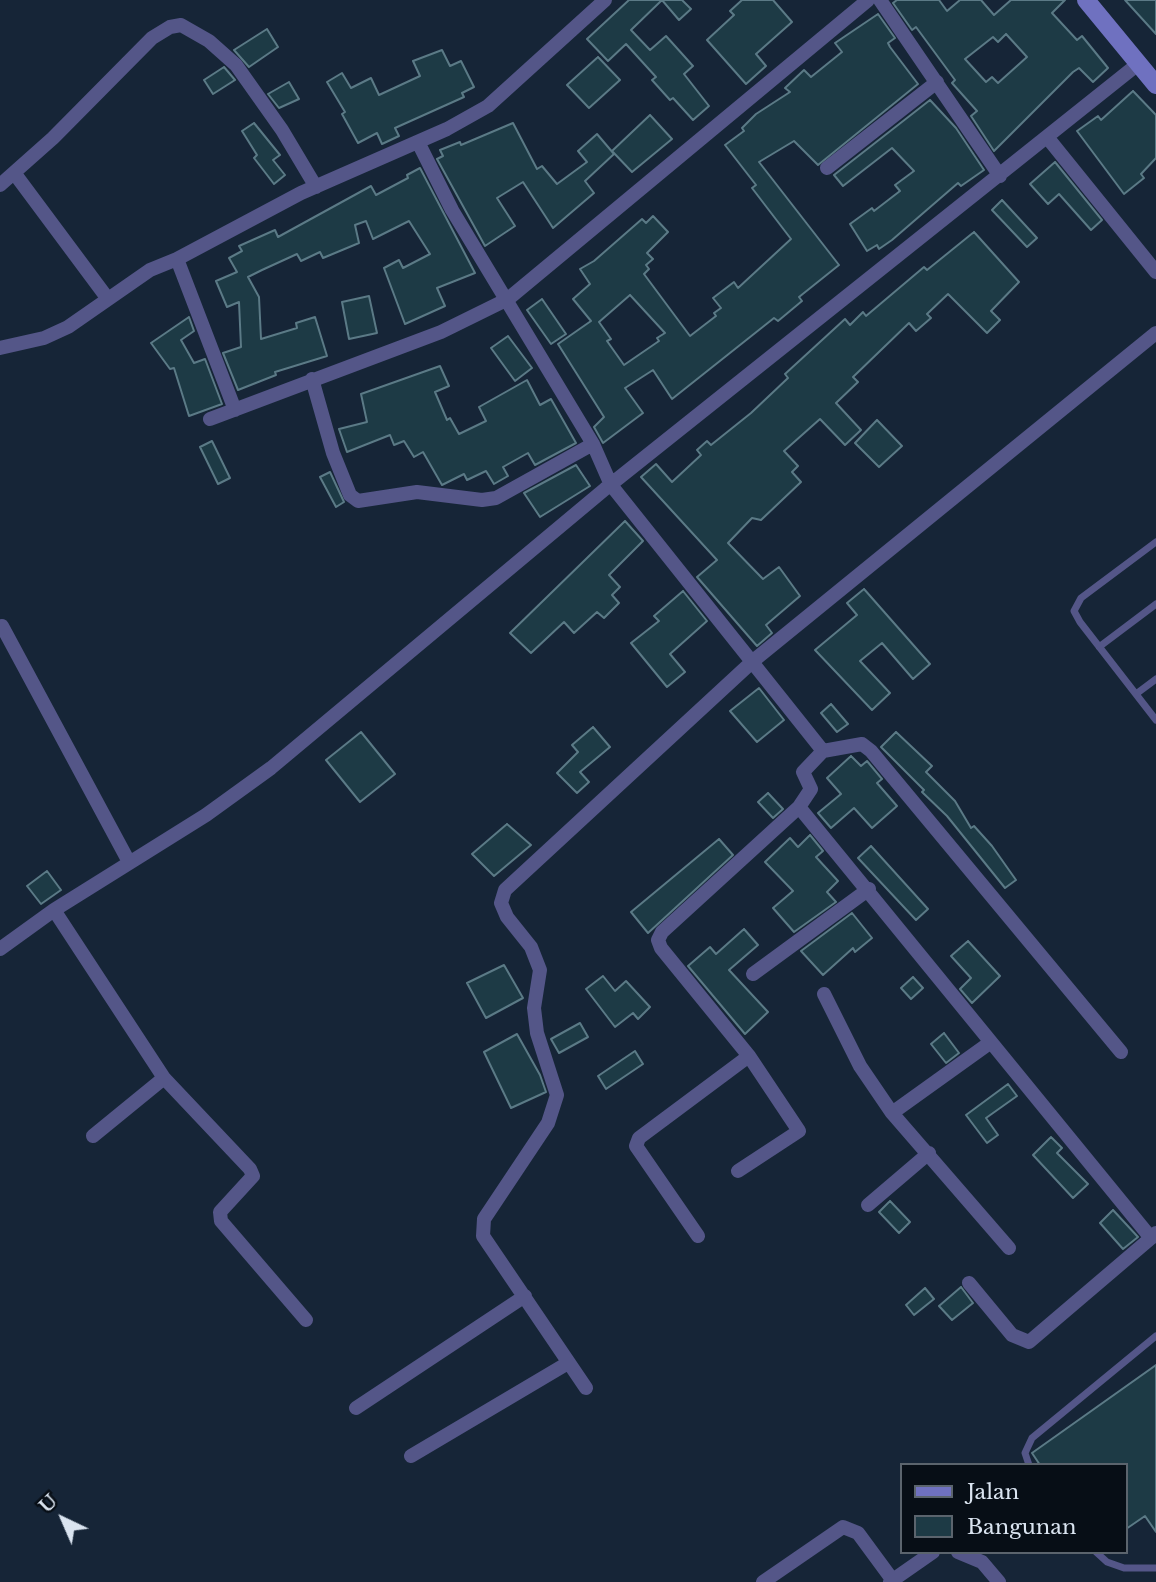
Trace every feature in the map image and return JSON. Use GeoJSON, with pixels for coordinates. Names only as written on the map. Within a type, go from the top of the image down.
{"type":"FeatureCollection","features":[{"type":"Feature","properties":{"kind":"main road"},"geometry":{"type":"LineString","coordinates":[[1086,0],[1156,85]]}},
{"type":"Feature","properties":{"kind":"street"},"geometry":{"type":"LineString","coordinates":[[0,348],[44,338],[68,327],[150,270],[177,259],[316,187],[418,142],[488,106],[605,0]]}},
{"type":"Feature","properties":{"kind":"street"},"geometry":{"type":"LineString","coordinates":[[210,419],[442,332],[508,299],[868,0]]}},
{"type":"Feature","properties":{"kind":"street"},"geometry":{"type":"LineString","coordinates":[[880,0],[1000,176]]}},
{"type":"Feature","properties":{"kind":"street"},"geometry":{"type":"LineString","coordinates":[[0,185],[15,174],[131,57],[162,32],[181,26],[209,41],[236,65],[282,130],[316,187]]}},
{"type":"Feature","properties":{"kind":"street"},"geometry":{"type":"LineString","coordinates":[[0,949],[54,910],[206,815],[271,768],[611,485],[1138,64]]}},
{"type":"Feature","properties":{"kind":"street"},"geometry":{"type":"LineString","coordinates":[[827,168],[937,82]]}},
{"type":"Feature","properties":{"kind":"street"},"geometry":{"type":"LineString","coordinates":[[1048,137],[1156,272]]}},
{"type":"Feature","properties":{"kind":"street"},"geometry":{"type":"LineString","coordinates":[[418,142],[452,210],[593,444],[611,485],[823,751]]}},
{"type":"Feature","properties":{"kind":"street"},"geometry":{"type":"LineString","coordinates":[[15,174],[108,299]]}},
{"type":"Feature","properties":{"kind":"street"},"geometry":{"type":"LineString","coordinates":[[177,259],[235,410]]}},
{"type":"Feature","properties":{"kind":"street"},"geometry":{"type":"LineString","coordinates":[[586,1388],[483,1236],[484,1219],[548,1123],[556,1095],[537,1033],[534,1008],[540,970],[531,947],[504,909],[501,902],[505,890],[753,661],[1156,333]]}},
{"type":"Feature","properties":{"kind":"street"},"geometry":{"type":"LineString","coordinates":[[312,379],[333,453],[350,495],[358,501],[417,492],[482,500],[496,498],[593,444]]}},
{"type":"Feature","properties":{"kind":"street"},"geometry":{"type":"LineString","coordinates":[[2,626],[129,862]]}},
{"type":"Feature","properties":{"kind":"street"},"geometry":{"type":"LineString","coordinates":[[738,1171],[799,1131],[750,1056],[658,940],[662,932],[799,807],[811,789],[803,772],[823,751],[862,744],[872,751],[1121,1052]]}},
{"type":"Feature","properties":{"kind":"street"},"geometry":{"type":"LineString","coordinates":[[799,807],[1154,1236],[1029,1342],[1012,1335],[969,1283]]}},
{"type":"Feature","properties":{"kind":"street"},"geometry":{"type":"LineString","coordinates":[[752,974],[869,889]]}},
{"type":"Feature","properties":{"kind":"street"},"geometry":{"type":"LineString","coordinates":[[54,910],[164,1078],[250,1169],[253,1176],[220,1212],[221,1220],[306,1320]]}},
{"type":"Feature","properties":{"kind":"street"},"geometry":{"type":"LineString","coordinates":[[824,994],[860,1066],[892,1113],[1009,1248]]}},
{"type":"Feature","properties":{"kind":"street"},"geometry":{"type":"LineString","coordinates":[[892,1113],[991,1042]]}},
{"type":"Feature","properties":{"kind":"street"},"geometry":{"type":"LineString","coordinates":[[698,1236],[636,1146],[639,1138],[750,1056]]}},
{"type":"Feature","properties":{"kind":"street"},"geometry":{"type":"LineString","coordinates":[[93,1136],[164,1078]]}},
{"type":"Feature","properties":{"kind":"street"},"geometry":{"type":"LineString","coordinates":[[869,1205],[929,1153]]}},
{"type":"Feature","properties":{"kind":"street"},"geometry":{"type":"LineString","coordinates":[[356,1408],[525,1296]]}},
{"type":"Feature","properties":{"kind":"street"},"geometry":{"type":"LineString","coordinates":[[411,1457],[568,1363]]}},
{"type":"Feature","properties":{"kind":"street"},"geometry":{"type":"LineString","coordinates":[[763,1582],[843,1527],[858,1534],[893,1581],[930,1554]]}},
{"type":"Feature","properties":{"kind":"street"},"geometry":{"type":"LineString","coordinates":[[963,1554],[982,1562],[999,1582]]}},
{"type":"Feature","properties":{"kind":"lane"},"geometry":{"type":"LineString","coordinates":[[1156,542],[1076,603],[1074,611],[1156,720]]}},
{"type":"Feature","properties":{"kind":"lane"},"geometry":{"type":"LineString","coordinates":[[1099,647],[1156,604]]}},
{"type":"Feature","properties":{"kind":"lane"},"geometry":{"type":"LineString","coordinates":[[1136,694],[1156,679]]}},
{"type":"Feature","properties":{"kind":"lane"},"geometry":{"type":"LineString","coordinates":[[1028,1463],[1025,1453],[1032,1438],[1156,1336]]}},
{"type":"Feature","properties":{"kind":"lane"},"geometry":{"type":"LineString","coordinates":[[1098,1554],[1107,1562],[1124,1568],[1156,1568]]}},
{"type":"Feature","properties":{"kind":"building"},"geometry":{"type":"Polygon","coordinates":[[[629,0],[662,0],[631,30],[650,50],[666,36],[693,66],[684,74],[709,106],[693,120],[652,80],[656,77],[626,44],[608,61],[587,39],[629,0]]]}},
{"type":"Feature","properties":{"kind":"building"},"geometry":{"type":"Polygon","coordinates":[[[662,0],[682,0],[691,9],[679,20],[662,0]]]}},
{"type":"Feature","properties":{"kind":"building"},"geometry":{"type":"Polygon","coordinates":[[[742,0],[773,0],[792,22],[756,54],[766,66],[746,84],[707,40],[734,15],[730,11],[742,0]]]}},
{"type":"Feature","properties":{"kind":"building"},"geometry":{"type":"Polygon","coordinates":[[[897,0],[939,0],[947,11],[960,0],[981,0],[994,15],[1011,0],[1065,0],[1052,13],[1077,40],[1082,36],[1108,68],[1093,82],[1079,68],[1073,72],[994,151],[971,116],[977,111],[952,83],[955,80],[916,27],[912,30],[893,3],[897,0]],[[1006,34],[998,42],[993,37],[965,59],[986,82],[992,77],[998,83],[1027,57],[1006,34]]]}},
{"type":"Feature","properties":{"kind":"building"},"geometry":{"type":"Polygon","coordinates":[[[1125,0],[1156,0],[1156,34],[1125,0]]]}},
{"type":"Feature","properties":{"kind":"building"},"geometry":{"type":"Polygon","coordinates":[[[878,14],[895,38],[888,43],[890,47],[918,84],[818,165],[794,141],[759,162],[839,265],[799,297],[802,301],[778,321],[774,318],[672,399],[653,370],[625,388],[643,413],[603,443],[594,427],[604,417],[558,344],[591,321],[573,299],[590,284],[580,269],[594,261],[642,219],[646,223],[653,216],[668,232],[647,253],[653,259],[646,265],[649,269],[644,274],[690,336],[716,316],[714,313],[721,308],[713,298],[734,282],[738,288],[791,239],[752,188],[756,185],[725,145],[744,131],[742,128],[756,114],[790,92],[785,88],[804,70],[811,77],[842,52],[835,43],[878,14]],[[630,295],[599,322],[611,339],[607,341],[624,365],[659,341],[657,338],[665,333],[630,295]]]}},
{"type":"Feature","properties":{"kind":"building"},"geometry":{"type":"Polygon","coordinates":[[[267,29],[278,47],[249,67],[234,50],[267,29]]]}},
{"type":"Feature","properties":{"kind":"building"},"geometry":{"type":"Polygon","coordinates":[[[442,50],[450,66],[461,61],[474,87],[462,93],[464,97],[395,128],[399,136],[382,144],[377,133],[358,143],[342,114],[345,112],[327,82],[342,73],[351,88],[371,78],[379,95],[420,76],[413,61],[442,50]]]}},
{"type":"Feature","properties":{"kind":"building"},"geometry":{"type":"Polygon","coordinates":[[[598,57],[620,80],[589,108],[567,85],[598,57]]]}},
{"type":"Feature","properties":{"kind":"building"},"geometry":{"type":"Polygon","coordinates":[[[224,67],[235,80],[213,94],[204,80],[224,67]]]}},
{"type":"Feature","properties":{"kind":"building"},"geometry":{"type":"Polygon","coordinates":[[[289,82],[299,99],[279,108],[268,94],[289,82]]]}},
{"type":"Feature","properties":{"kind":"building"},"geometry":{"type":"Polygon","coordinates":[[[1133,91],[1156,115],[1156,158],[1141,174],[1144,178],[1124,194],[1077,131],[1098,116],[1101,120],[1133,91]]]}},
{"type":"Feature","properties":{"kind":"building"},"geometry":{"type":"Polygon","coordinates":[[[930,100],[956,128],[984,170],[961,186],[958,183],[879,249],[877,245],[867,251],[850,224],[872,208],[874,211],[900,191],[895,185],[914,171],[892,148],[843,186],[834,175],[930,100]]]}},
{"type":"Feature","properties":{"kind":"building"},"geometry":{"type":"Polygon","coordinates":[[[650,115],[672,139],[632,172],[612,151],[650,115]]]}},
{"type":"Feature","properties":{"kind":"building"},"geometry":{"type":"Polygon","coordinates":[[[254,123],[280,155],[273,160],[285,175],[274,184],[254,158],[257,155],[242,131],[254,123]]]}},
{"type":"Feature","properties":{"kind":"building"},"geometry":{"type":"Polygon","coordinates":[[[513,123],[537,169],[542,166],[557,184],[587,162],[578,151],[597,134],[614,154],[585,181],[594,193],[553,228],[523,182],[497,198],[515,226],[485,246],[437,159],[443,156],[440,150],[460,142],[461,145],[513,123]]]}},
{"type":"Feature","properties":{"kind":"building"},"geometry":{"type":"Polygon","coordinates":[[[1055,162],[1102,220],[1091,230],[1059,194],[1048,204],[1030,184],[1055,162]]]}},
{"type":"Feature","properties":{"kind":"building"},"geometry":{"type":"Polygon","coordinates":[[[420,168],[475,273],[437,288],[445,306],[405,324],[384,268],[399,260],[403,268],[430,254],[409,221],[373,239],[366,221],[355,225],[359,243],[323,258],[320,252],[301,261],[297,254],[262,270],[248,277],[259,297],[261,339],[297,328],[296,323],[315,317],[327,356],[275,372],[276,375],[238,390],[223,353],[241,347],[239,302],[227,307],[216,281],[237,272],[229,258],[242,251],[239,246],[275,230],[278,237],[371,186],[376,195],[408,178],[407,175],[420,168]]]}},
{"type":"Feature","properties":{"kind":"building"},"geometry":{"type":"Polygon","coordinates":[[[1002,200],[1037,238],[1027,247],[992,210],[1002,200]]]}},
{"type":"Feature","properties":{"kind":"building"},"geometry":{"type":"Polygon","coordinates":[[[974,232],[1019,282],[991,311],[1000,320],[987,333],[948,294],[927,314],[931,318],[916,331],[909,323],[853,377],[858,382],[836,403],[861,430],[845,445],[820,419],[784,451],[798,466],[792,472],[801,482],[761,520],[752,518],[728,543],[763,579],[779,567],[800,596],[766,625],[772,633],[757,646],[697,577],[717,560],[641,477],[656,464],[672,482],[701,455],[697,450],[707,441],[711,445],[751,413],[788,378],[785,374],[845,319],[850,325],[863,312],[866,316],[924,267],[927,270],[974,232]]]}},
{"type":"Feature","properties":{"kind":"building"},"geometry":{"type":"Polygon","coordinates":[[[369,296],[377,333],[349,339],[342,302],[369,296]]]}},
{"type":"Feature","properties":{"kind":"building"},"geometry":{"type":"Polygon","coordinates":[[[542,299],[566,334],[551,344],[527,310],[542,299]]]}},
{"type":"Feature","properties":{"kind":"building"},"geometry":{"type":"Polygon","coordinates":[[[189,317],[194,331],[181,340],[194,363],[205,359],[222,404],[189,416],[174,368],[170,369],[151,343],[189,317]]]}},
{"type":"Feature","properties":{"kind":"building"},"geometry":{"type":"Polygon","coordinates":[[[508,336],[532,368],[515,381],[491,348],[508,336]]]}},
{"type":"Feature","properties":{"kind":"building"},"geometry":{"type":"Polygon","coordinates":[[[440,366],[449,386],[435,392],[447,420],[450,418],[459,434],[486,421],[479,407],[527,380],[540,405],[551,399],[576,443],[535,465],[528,453],[503,467],[508,476],[494,484],[486,471],[467,480],[464,474],[442,485],[423,452],[414,457],[404,441],[394,445],[390,435],[347,452],[339,429],[367,422],[361,394],[440,366]]]}},
{"type":"Feature","properties":{"kind":"building"},"geometry":{"type":"Polygon","coordinates":[[[877,420],[902,446],[879,467],[855,443],[877,420]]]}},
{"type":"Feature","properties":{"kind":"building"},"geometry":{"type":"Polygon","coordinates":[[[212,441],[230,478],[218,484],[200,447],[212,441]]]}},
{"type":"Feature","properties":{"kind":"building"},"geometry":{"type":"Polygon","coordinates":[[[576,465],[590,486],[540,517],[524,493],[576,465]]]}},
{"type":"Feature","properties":{"kind":"building"},"geometry":{"type":"Polygon","coordinates":[[[330,472],[344,502],[336,507],[320,477],[330,472]]]}},
{"type":"Feature","properties":{"kind":"building"},"geometry":{"type":"Polygon","coordinates":[[[625,521],[643,541],[609,575],[620,587],[612,595],[619,603],[604,618],[597,612],[574,633],[564,622],[531,653],[510,633],[625,521]]]}},
{"type":"Feature","properties":{"kind":"building"},"geometry":{"type":"Polygon","coordinates":[[[864,589],[930,664],[913,679],[882,643],[860,661],[890,693],[872,710],[815,650],[857,615],[847,603],[864,589]]]}},
{"type":"Feature","properties":{"kind":"building"},"geometry":{"type":"Polygon","coordinates":[[[683,591],[707,621],[670,654],[685,672],[667,687],[631,643],[659,621],[654,616],[683,591]]]}},
{"type":"Feature","properties":{"kind":"building"},"geometry":{"type":"Polygon","coordinates":[[[759,688],[784,720],[757,742],[730,711],[759,688]]]}},
{"type":"Feature","properties":{"kind":"building"},"geometry":{"type":"Polygon","coordinates":[[[831,704],[848,724],[837,732],[821,713],[831,704]]]}},
{"type":"Feature","properties":{"kind":"building"},"geometry":{"type":"Polygon","coordinates":[[[593,727],[610,747],[580,772],[589,782],[577,793],[557,773],[578,752],[572,745],[593,727]]]}},
{"type":"Feature","properties":{"kind":"building"},"geometry":{"type":"Polygon","coordinates":[[[361,732],[395,774],[360,802],[326,760],[361,732]]]}},
{"type":"Feature","properties":{"kind":"building"},"geometry":{"type":"Polygon","coordinates":[[[896,732],[932,766],[926,772],[955,801],[971,828],[974,826],[992,846],[1016,880],[1005,888],[947,816],[881,747],[896,732]]]}},
{"type":"Feature","properties":{"kind":"building"},"geometry":{"type":"Polygon","coordinates":[[[851,756],[861,766],[867,761],[882,779],[877,783],[897,806],[872,828],[854,808],[831,828],[818,813],[841,794],[827,778],[851,756]]]}},
{"type":"Feature","properties":{"kind":"building"},"geometry":{"type":"Polygon","coordinates":[[[768,793],[783,809],[773,818],[758,802],[768,793]]]}},
{"type":"Feature","properties":{"kind":"building"},"geometry":{"type":"Polygon","coordinates":[[[507,824],[531,845],[494,876],[472,854],[507,824]]]}},
{"type":"Feature","properties":{"kind":"building"},"geometry":{"type":"Polygon","coordinates":[[[810,835],[823,851],[816,857],[838,881],[827,892],[836,902],[794,932],[773,908],[793,891],[765,862],[790,838],[798,847],[810,835]]]}},
{"type":"Feature","properties":{"kind":"building"},"geometry":{"type":"Polygon","coordinates":[[[719,839],[733,855],[648,933],[631,912],[719,839]]]}},
{"type":"Feature","properties":{"kind":"building"},"geometry":{"type":"Polygon","coordinates":[[[871,846],[928,909],[916,920],[858,858],[871,846]]]}},
{"type":"Feature","properties":{"kind":"building"},"geometry":{"type":"Polygon","coordinates":[[[47,871],[61,890],[41,904],[27,886],[47,871]]]}},
{"type":"Feature","properties":{"kind":"building"},"geometry":{"type":"Polygon","coordinates":[[[852,913],[872,938],[855,952],[853,948],[823,975],[801,951],[852,913]]]}},
{"type":"Feature","properties":{"kind":"building"},"geometry":{"type":"Polygon","coordinates":[[[744,929],[758,945],[729,970],[768,1012],[745,1034],[688,966],[710,947],[716,954],[744,929]]]}},
{"type":"Feature","properties":{"kind":"building"},"geometry":{"type":"Polygon","coordinates":[[[968,941],[1000,976],[972,1003],[960,989],[971,978],[951,956],[968,941]]]}},
{"type":"Feature","properties":{"kind":"building"},"geometry":{"type":"Polygon","coordinates":[[[504,965],[523,998],[486,1018],[467,983],[504,965]]]}},
{"type":"Feature","properties":{"kind":"building"},"geometry":{"type":"Polygon","coordinates":[[[603,976],[615,991],[626,981],[650,1007],[638,1019],[633,1013],[615,1027],[586,989],[603,976]]]}},
{"type":"Feature","properties":{"kind":"building"},"geometry":{"type":"Polygon","coordinates":[[[913,977],[923,988],[911,999],[901,988],[913,977]]]}},
{"type":"Feature","properties":{"kind":"building"},"geometry":{"type":"Polygon","coordinates":[[[580,1023],[588,1037],[559,1053],[551,1039],[580,1023]]]}},
{"type":"Feature","properties":{"kind":"building"},"geometry":{"type":"Polygon","coordinates":[[[944,1033],[959,1053],[946,1063],[931,1044],[944,1033]]]}},
{"type":"Feature","properties":{"kind":"building"},"geometry":{"type":"Polygon","coordinates":[[[517,1034],[540,1075],[546,1092],[511,1108],[484,1052],[517,1034]]]}},
{"type":"Feature","properties":{"kind":"building"},"geometry":{"type":"Polygon","coordinates":[[[635,1051],[643,1064],[606,1089],[598,1076],[635,1051]]]}},
{"type":"Feature","properties":{"kind":"building"},"geometry":{"type":"Polygon","coordinates":[[[1008,1084],[1017,1096],[986,1118],[998,1135],[987,1143],[966,1115],[1008,1084]]]}},
{"type":"Feature","properties":{"kind":"building"},"geometry":{"type":"Polygon","coordinates":[[[1051,1137],[1062,1148],[1057,1153],[1088,1184],[1073,1198],[1033,1155],[1051,1137]]]}},
{"type":"Feature","properties":{"kind":"building"},"geometry":{"type":"Polygon","coordinates":[[[890,1201],[910,1222],[899,1233],[879,1212],[890,1201]]]}},
{"type":"Feature","properties":{"kind":"building"},"geometry":{"type":"Polygon","coordinates":[[[1113,1210],[1138,1237],[1123,1249],[1100,1223],[1113,1210]]]}},
{"type":"Feature","properties":{"kind":"building"},"geometry":{"type":"Polygon","coordinates":[[[961,1287],[973,1303],[952,1320],[939,1306],[961,1287]]]}},
{"type":"Feature","properties":{"kind":"building"},"geometry":{"type":"Polygon","coordinates":[[[925,1288],[934,1299],[914,1315],[906,1305],[925,1288]]]}},
{"type":"Feature","properties":{"kind":"building"},"geometry":{"type":"Polygon","coordinates":[[[1156,1365],[1156,1532],[1145,1516],[1128,1528],[1128,1463],[1039,1463],[1032,1453],[1156,1365]]]}}]}
